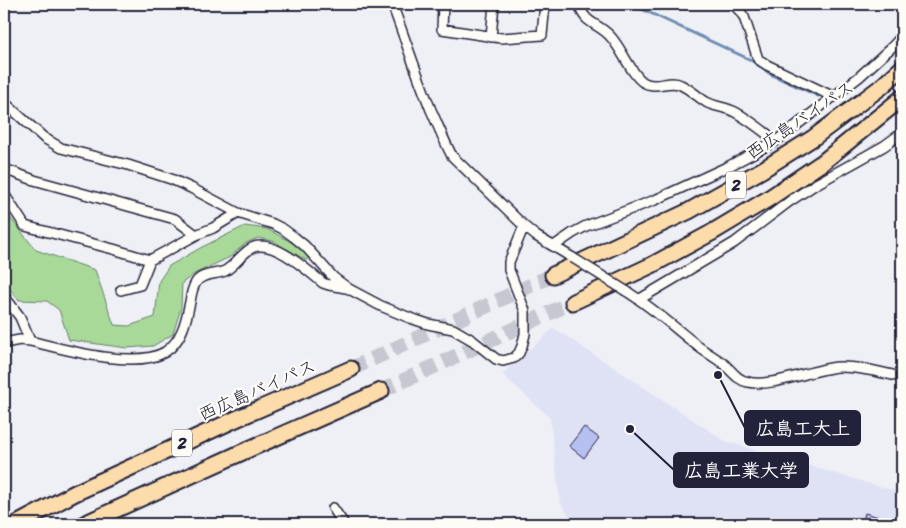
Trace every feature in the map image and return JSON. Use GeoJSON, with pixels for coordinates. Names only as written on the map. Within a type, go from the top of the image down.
{"type":"FeatureCollection","features":[{"type":"Feature","properties":{"kind":"highway","name":"西広島バイパス"},"geometry":{"type":"LineString","coordinates":[[553,275],[689,211],[762,170],[813,138],[881,87],[902,68]]}},
{"type":"Feature","properties":{"kind":"highway","name":"2"},"geometry":{"type":"LineString","coordinates":[[573,302],[652,265],[768,199],[823,162],[902,98]]}},
{"type":"Feature","properties":{"kind":"highway","name":"西広島バイパス"},"geometry":{"type":"LineString","coordinates":[[17,524],[75,492],[351,369]]}},
{"type":"Feature","properties":{"kind":"highway","name":"2"},"geometry":{"type":"LineString","coordinates":[[84,524],[381,391]]}},
{"type":"Feature","properties":{"kind":"street"},"geometry":{"type":"LineString","coordinates":[[392,4],[417,76],[445,144],[452,156],[536,236],[640,299],[703,350],[724,364],[738,379],[761,383],[839,367],[863,369],[902,377]]}},
{"type":"Feature","properties":{"kind":"street"},"geometry":{"type":"LineString","coordinates":[[444,4],[442,29],[501,38],[542,35],[545,4]]}},
{"type":"Feature","properties":{"kind":"street"},"geometry":{"type":"LineString","coordinates":[[491,37],[494,4]]}},
{"type":"Feature","properties":{"kind":"street"},"geometry":{"type":"LineString","coordinates":[[579,4],[585,17],[611,36],[638,78],[645,84],[650,86],[672,83],[682,85],[707,102],[735,112],[776,141]]}},
{"type":"Feature","properties":{"kind":"street"},"geometry":{"type":"LineString","coordinates":[[733,4],[742,12],[758,59],[834,96]]}},
{"type":"Feature","properties":{"kind":"street"},"geometry":{"type":"LineString","coordinates":[[554,246],[586,226],[655,200],[729,166],[776,141],[859,76],[894,46],[902,36]]}},
{"type":"Feature","properties":{"kind":"street"},"geometry":{"type":"LineString","coordinates":[[4,102],[44,138],[61,148],[128,165],[171,179],[238,213],[273,224],[294,237],[334,278],[349,289],[381,306],[410,318],[453,329],[472,340],[496,360],[503,361],[514,358],[522,346],[525,334],[526,317],[508,270],[509,262],[524,226]]}},
{"type":"Feature","properties":{"kind":"street"},"geometry":{"type":"LineString","coordinates":[[640,299],[734,243],[790,201],[816,184],[884,146],[902,133]]}},
{"type":"Feature","properties":{"kind":"street"},"geometry":{"type":"LineString","coordinates":[[4,169],[34,180],[175,219],[196,234]]}},
{"type":"Feature","properties":{"kind":"street"},"geometry":{"type":"LineString","coordinates":[[4,194],[25,226],[150,260]]}},
{"type":"Feature","properties":{"kind":"street"},"geometry":{"type":"LineString","coordinates":[[121,290],[140,285],[150,260],[196,234],[214,228],[238,213]]}},
{"type":"Feature","properties":{"kind":"street"},"geometry":{"type":"LineString","coordinates":[[4,343],[20,340],[30,341],[98,356],[126,359],[153,357],[165,352],[175,343],[183,330],[195,282],[206,275],[226,270],[234,265],[247,251],[264,245],[285,254],[323,283],[349,289]]}},
{"type":"Feature","properties":{"kind":"street"},"geometry":{"type":"LineString","coordinates":[[4,296],[20,317],[30,341]]}},
{"type":"Feature","properties":{"kind":"street"},"geometry":{"type":"LineString","coordinates":[[333,508],[344,524]]}},
{"type":"Feature","properties":{"kind":"shaded area"},"geometry":{"type":"Polygon","coordinates":[[[554,328],[725,441],[902,493],[902,524],[574,524],[560,502],[550,418],[502,374],[554,328]]]}},
{"type":"Feature","properties":{"kind":"green space"},"geometry":{"type":"Polygon","coordinates":[[[4,210],[36,250],[95,270],[114,325],[129,326],[155,317],[159,281],[169,266],[245,226],[267,229],[302,248],[310,258],[306,260],[273,241],[258,238],[246,243],[230,257],[196,273],[182,283],[181,308],[173,334],[153,346],[127,348],[69,340],[59,310],[47,301],[19,300],[4,283],[4,210]]]}},
{"type":"Feature","properties":{"kind":"building"},"geometry":{"type":"Polygon","coordinates":[[[584,427],[599,438],[584,458],[569,446],[584,427]]]}},
{"type":"Feature","properties":{"kind":"building"},"geometry":{"type":"Polygon","coordinates":[[[865,513],[896,522],[896,524],[862,524],[865,513]]]}},
{"type":"Feature","properties":{"kind":"waterway"},"geometry":{"type":"LineString","coordinates":[[631,4],[751,60],[772,75],[818,96]]}},
{"type":"Feature","properties":{"kind":"tunnel"},"geometry":{"type":"LineString","coordinates":[[351,369],[553,275]]}},
{"type":"Feature","properties":{"kind":"tunnel"},"geometry":{"type":"LineString","coordinates":[[381,391],[573,302]]}},
{"type":"Feature","properties":{"kind":"place","name":"広島工大上"},"geometry":{"type":"Point","coordinates":[718,375]}},
{"type":"Feature","properties":{"kind":"place","name":"広島工業大学"},"geometry":{"type":"Point","coordinates":[630,429]}}]}
